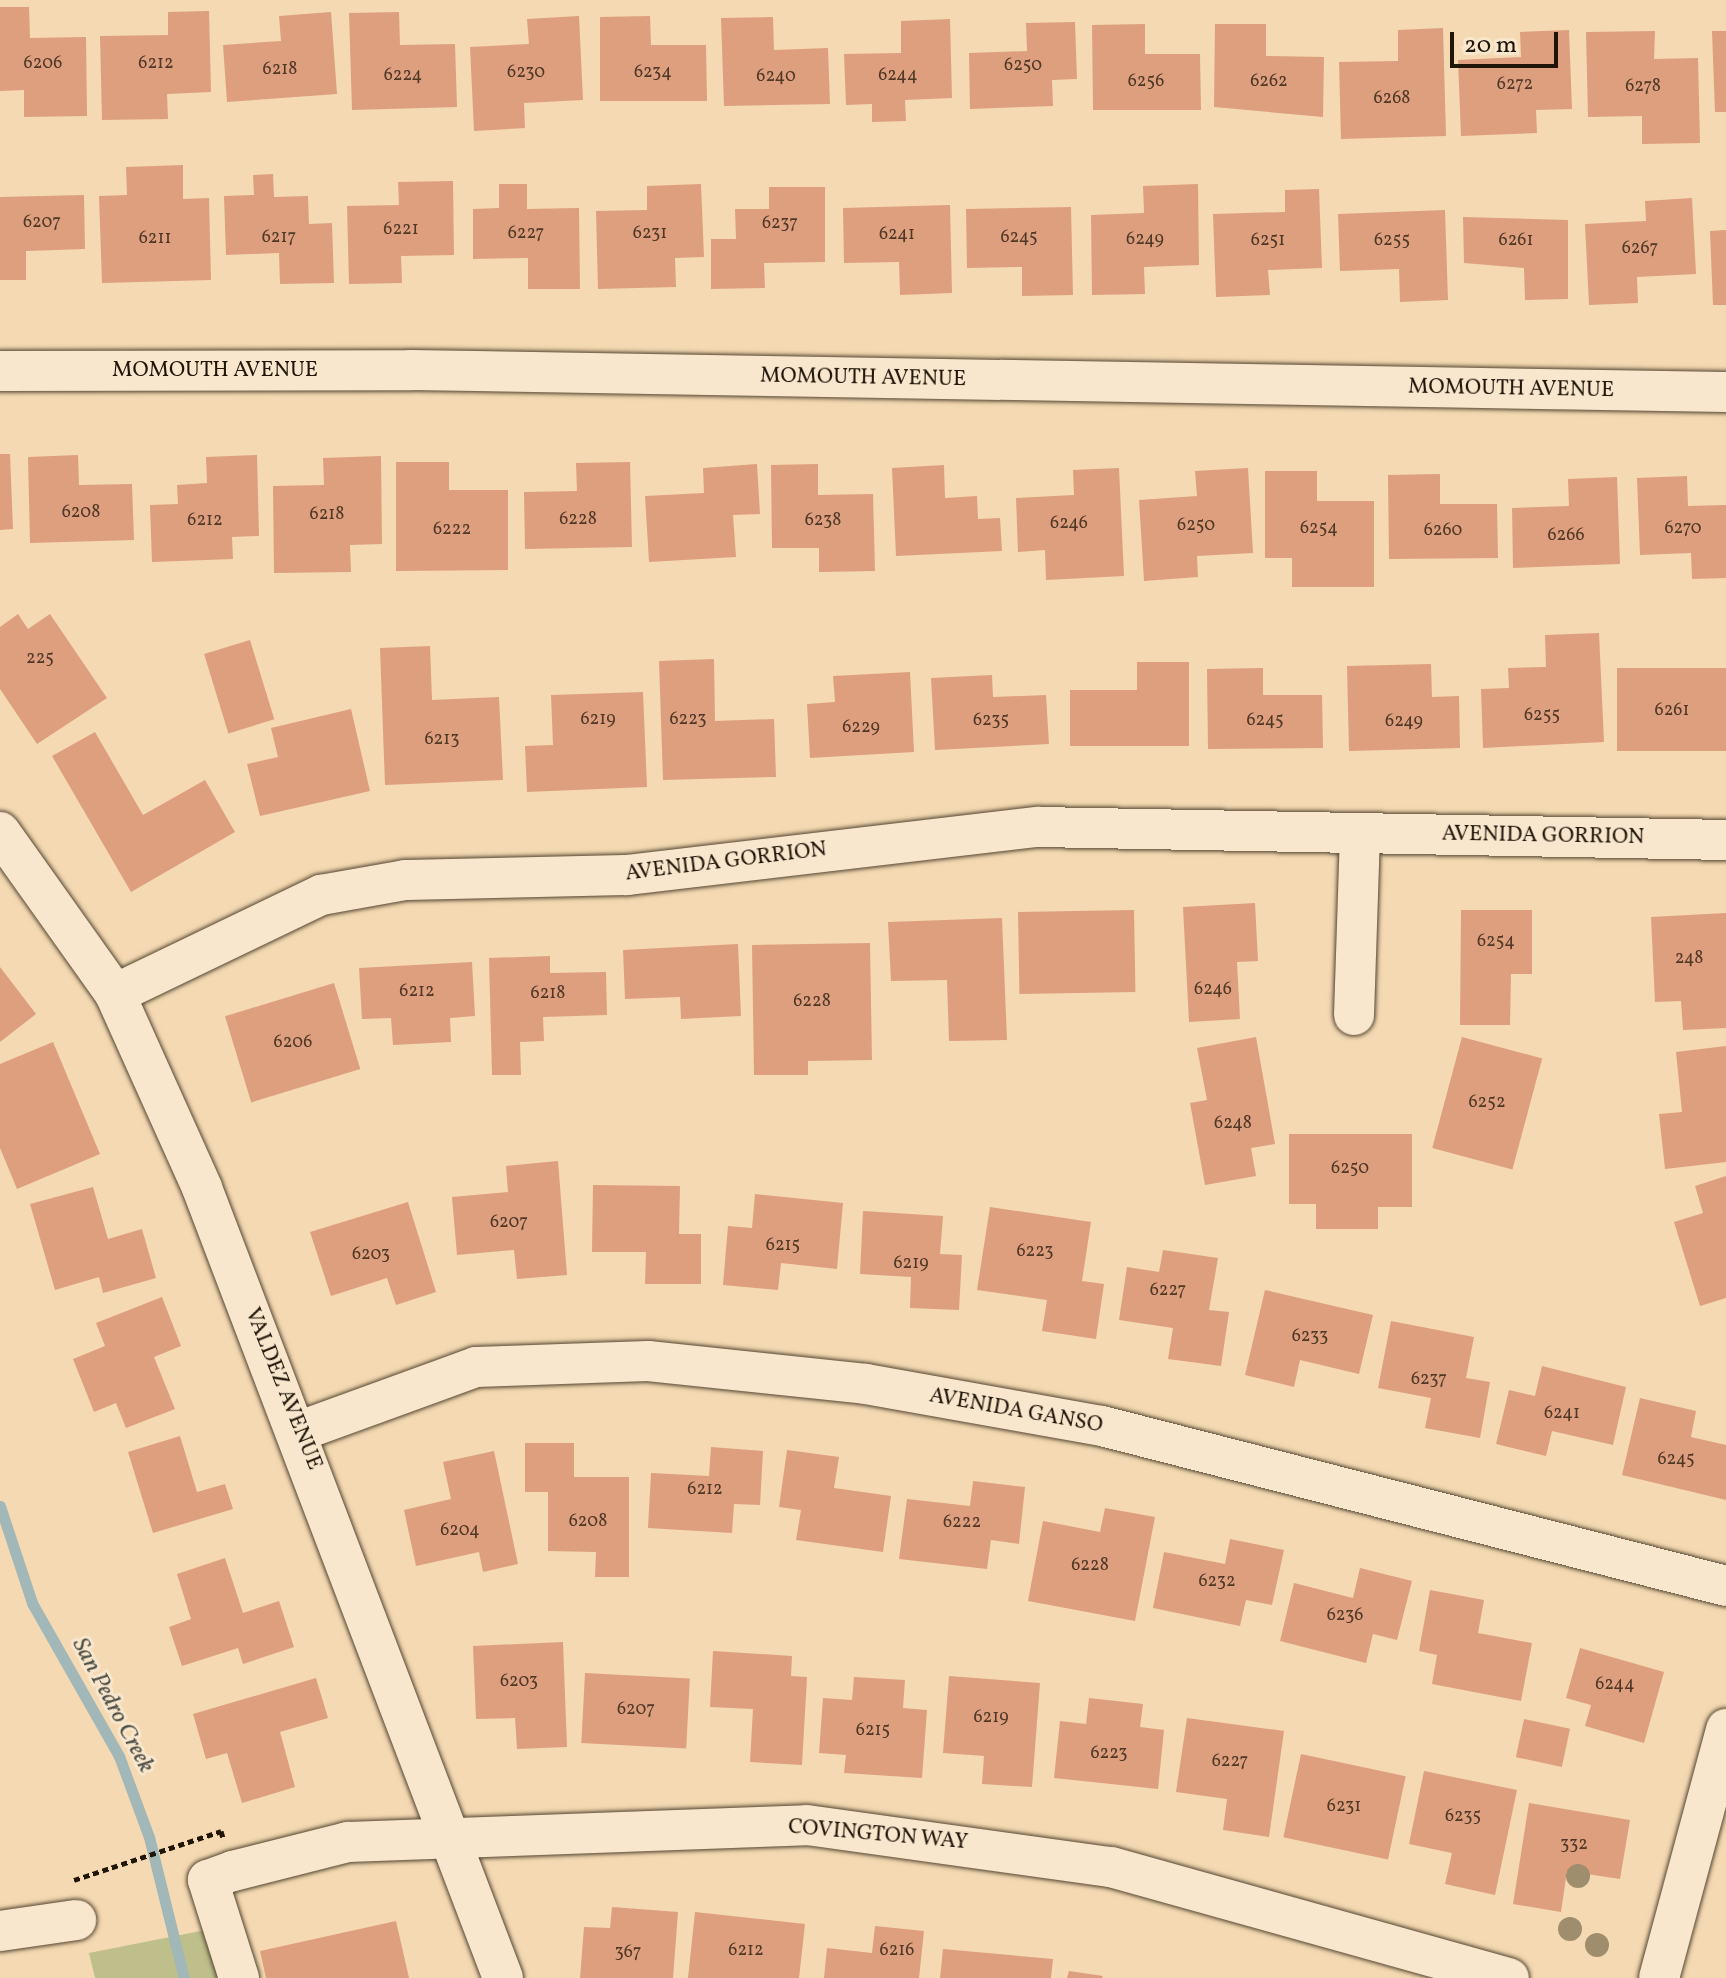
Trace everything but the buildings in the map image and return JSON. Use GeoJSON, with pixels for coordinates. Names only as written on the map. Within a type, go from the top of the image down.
{"type":"FeatureCollection","features":[{"type":"Feature","properties":{"kind":"street","name":"MOMOUTH AVENUE"},"geometry":{"type":"LineString","coordinates":[[0,371],[411,370],[1726,392]]}},
{"type":"Feature","properties":{"kind":"street","name":"AVENIDA GORRION"},"geometry":{"type":"LineString","coordinates":[[115,994],[321,895],[405,880],[627,875],[1038,827],[1726,840]]}},
{"type":"Feature","properties":{"kind":"street","name":"VALDEZ AVENUE"},"geometry":{"type":"LineString","coordinates":[[0,832],[115,994],[300,1431],[453,1836],[503,1978]]}},
{"type":"Feature","properties":{"kind":"street"},"geometry":{"type":"LineString","coordinates":[[1354,1015],[1360,833]]}},
{"type":"Feature","properties":{"kind":"street","name":"AVENIDA GANSO"},"geometry":{"type":"LineString","coordinates":[[300,1431],[476,1367],[648,1361],[866,1384],[1102,1426],[1726,1586]]}},
{"type":"Feature","properties":{"kind":"street"},"geometry":{"type":"LineString","coordinates":[[1659,1978],[1726,1729]]}},
{"type":"Feature","properties":{"kind":"street","name":"COVINGTON WAY"},"geometry":{"type":"LineString","coordinates":[[239,1978],[208,1880],[233,1871],[348,1842],[807,1825],[978,1844],[1111,1867],[1509,1978]]}},
{"type":"Feature","properties":{"kind":"street"},"geometry":{"type":"LineString","coordinates":[[0,1931],[76,1920]]}},
{"type":"Feature","properties":{"kind":"path"},"geometry":{"type":"LineString","coordinates":[[101,1868],[168,1848]]}},
{"type":"Feature","properties":{"kind":"green space"},"geometry":{"type":"Polygon","coordinates":[[[236,1924],[256,1978],[95,1978],[89,1953],[236,1924]]]}},
{"type":"Feature","properties":{"kind":"waterway","name":"San Pedro Creek"},"geometry":{"type":"LineString","coordinates":[[0,1506],[32,1603],[119,1756],[149,1837],[184,1978]]}}]}
